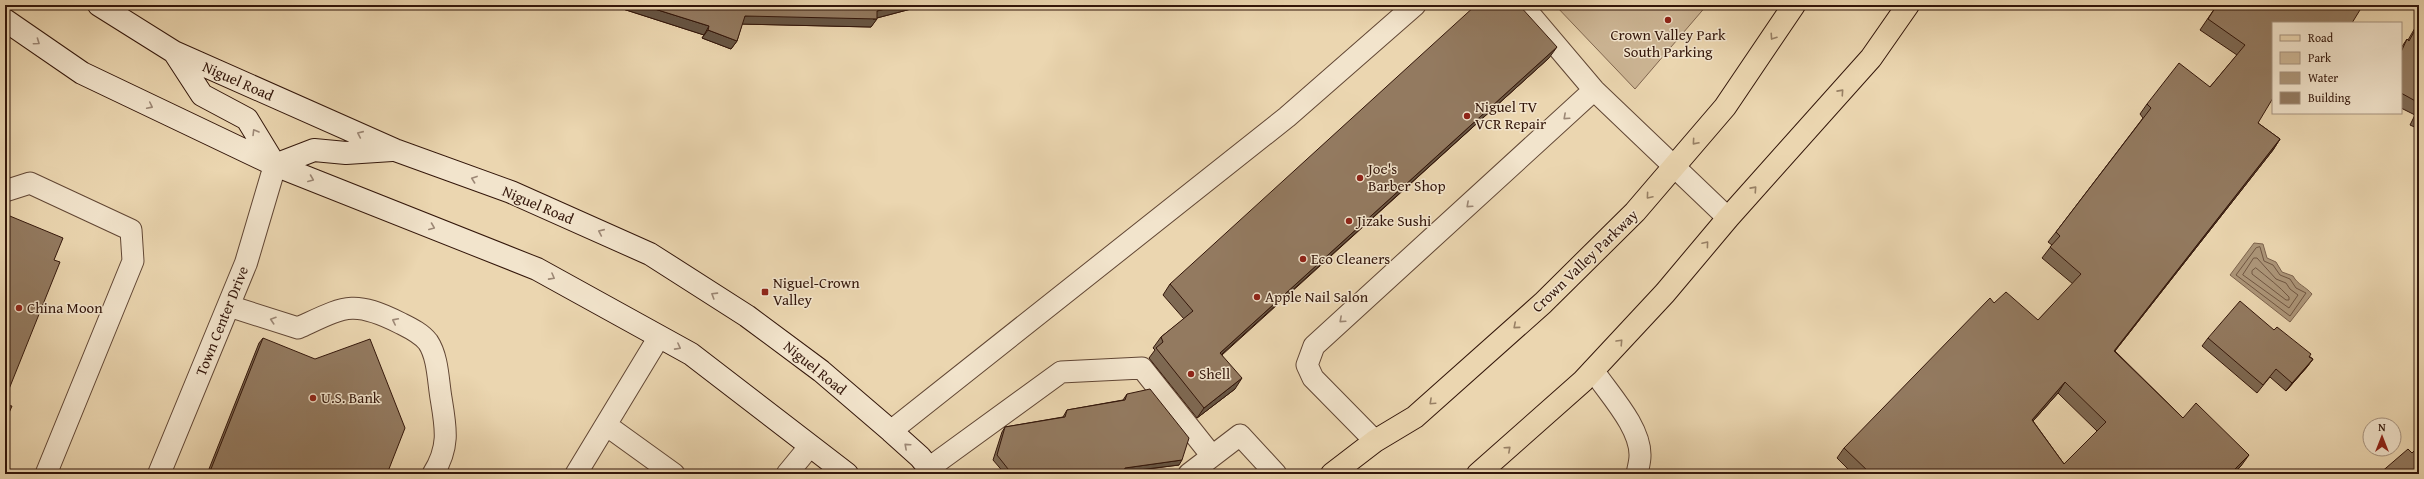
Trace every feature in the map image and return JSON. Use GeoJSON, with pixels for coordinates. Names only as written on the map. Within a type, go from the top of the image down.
{"type":"FeatureCollection","features":[{"type":"Feature","properties":{"kind":"main road","name":"Niguel Road"},"geometry":{"type":"LineString","coordinates":[[99,5],[174,52],[395,150],[511,192],[650,254],[747,316],[821,371],[891,431],[931,471]]}},
{"type":"Feature","properties":{"kind":"main road","name":"Crown Valley Parkway"},"geometry":{"type":"LineString","coordinates":[[1332,474],[1375,441],[1415,417],[1542,304],[1635,212],[1725,107],[1794,5]]}},
{"type":"Feature","properties":{"kind":"main road"},"geometry":{"type":"LineString","coordinates":[[1478,474],[1593,370],[1665,293],[1728,218],[1871,58],[1908,5]]}},
{"type":"Feature","properties":{"kind":"main road"},"geometry":{"type":"LineString","coordinates":[[5,20],[82,73],[274,165],[537,269],[691,354],[848,474]]}},
{"type":"Feature","properties":{"kind":"main road"},"geometry":{"type":"LineString","coordinates":[[174,52],[202,95],[247,119],[274,165]]}},
{"type":"Feature","properties":{"kind":"main road"},"geometry":{"type":"LineString","coordinates":[[274,165],[314,150],[346,153],[395,150]]}},
{"type":"Feature","properties":{"kind":"main road","name":"Town Center Drive"},"geometry":{"type":"LineString","coordinates":[[159,474],[246,263],[274,165]]}},
{"type":"Feature","properties":{"kind":"lane"},"geometry":{"type":"LineString","coordinates":[[891,431],[1287,117],[1415,5]]}},
{"type":"Feature","properties":{"kind":"lane"},"geometry":{"type":"LineString","coordinates":[[1522,5],[1594,90],[1728,218]]}},
{"type":"Feature","properties":{"kind":"lane"},"geometry":{"type":"LineString","coordinates":[[1375,441],[1313,378],[1307,365],[1314,346],[1594,90]]}},
{"type":"Feature","properties":{"kind":"lane"},"geometry":{"type":"LineString","coordinates":[[5,191],[30,183],[131,230],[133,261],[46,474]]}},
{"type":"Feature","properties":{"kind":"lane"},"geometry":{"type":"LineString","coordinates":[[229,306],[298,328],[341,309],[362,308],[380,313],[416,332],[428,342],[435,360],[447,434],[443,455],[433,474]]}},
{"type":"Feature","properties":{"kind":"lane"},"geometry":{"type":"LineString","coordinates":[[576,474],[659,337]]}},
{"type":"Feature","properties":{"kind":"lane"},"geometry":{"type":"LineString","coordinates":[[931,471],[1061,372],[1142,368],[1212,456]]}},
{"type":"Feature","properties":{"kind":"lane"},"geometry":{"type":"LineString","coordinates":[[1593,370],[1615,403],[1622,410],[1638,440],[1640,456],[1637,474]]}},
{"type":"Feature","properties":{"kind":"lane"},"geometry":{"type":"LineString","coordinates":[[606,426],[674,474]]}},
{"type":"Feature","properties":{"kind":"lane"},"geometry":{"type":"LineString","coordinates":[[1189,474],[1240,435],[1276,474]]}},
{"type":"Feature","properties":{"kind":"lane"},"geometry":{"type":"LineString","coordinates":[[787,474],[810,446]]}},
{"type":"Feature","properties":{"kind":"green space"},"geometry":{"type":"Polygon","coordinates":[[[1555,5],[1707,5],[1635,89],[1555,5]]]}},
{"type":"Feature","properties":{"kind":"water"},"geometry":{"type":"Polygon","coordinates":[[[2254,243],[2263,244],[2267,258],[2276,262],[2282,272],[2293,276],[2312,294],[2290,322],[2230,275],[2254,243]]]}},
{"type":"Feature","properties":{"kind":"building"},"geometry":{"type":"Polygon","coordinates":[[[642,5],[901,5],[877,11],[877,19],[745,16],[737,41],[708,30],[709,26],[642,5]]]}},
{"type":"Feature","properties":{"kind":"building"},"geometry":{"type":"Polygon","coordinates":[[[1476,5],[1519,5],[1557,47],[1220,353],[1242,378],[1204,408],[1156,348],[1163,342],[1161,337],[1193,311],[1170,284],[1476,5]]]}},
{"type":"Feature","properties":{"kind":"building"},"geometry":{"type":"Polygon","coordinates":[[[2217,5],[2363,5],[2353,22],[2272,22],[2272,100],[2258,123],[2280,139],[2114,351],[2183,418],[2196,403],[2249,455],[2230,474],[1871,474],[1844,448],[1990,298],[1994,303],[2006,292],[2038,320],[2081,274],[2050,247],[2060,236],[2056,232],[2151,108],[2147,104],[2179,63],[2210,87],[2245,45],[2208,19],[2217,5]],[[2065,382],[2032,420],[2064,464],[2106,422],[2065,382]]]}},
{"type":"Feature","properties":{"kind":"building"},"geometry":{"type":"Polygon","coordinates":[[[2419,23],[2419,103],[2402,94],[2402,50],[2407,39],[2409,41],[2419,23]]]}},
{"type":"Feature","properties":{"kind":"building"},"geometry":{"type":"Polygon","coordinates":[[[5,214],[63,238],[54,260],[60,262],[5,399],[5,214]]]}},
{"type":"Feature","properties":{"kind":"building"},"geometry":{"type":"Polygon","coordinates":[[[2240,301],[2274,330],[2277,327],[2311,354],[2309,357],[2313,359],[2292,383],[2276,369],[2263,385],[2208,338],[2240,301]]]}},
{"type":"Feature","properties":{"kind":"building","name":"U.S. Bank"},"geometry":{"type":"Polygon","coordinates":[[[263,338],[315,359],[370,339],[405,428],[387,474],[209,474],[263,338]]]}},
{"type":"Feature","properties":{"kind":"building","name":"Shell"},"geometry":{"type":"Polygon","coordinates":[[[1150,389],[1189,438],[1182,460],[1125,468],[1123,474],[1012,474],[997,455],[1005,427],[1065,417],[1067,410],[1125,400],[1127,394],[1150,389]]]}},
{"type":"Feature","properties":{"kind":"building"},"geometry":{"type":"Polygon","coordinates":[[[5,405],[12,406],[5,422],[5,405]]]}},
{"type":"Feature","properties":{"kind":"building"},"geometry":{"type":"Polygon","coordinates":[[[2419,446],[2419,474],[2379,474],[2399,457],[2402,457],[2402,454],[2408,449],[2412,453],[2419,446]]]}},
{"type":"Feature","properties":{"kind":"place","name":"Crown Valley Park South Parking"},"geometry":{"type":"Point","coordinates":[1668,20]}},
{"type":"Feature","properties":{"kind":"place","name":"Niguel TV VCR Repair"},"geometry":{"type":"Point","coordinates":[1467,116]}},
{"type":"Feature","properties":{"kind":"place","name":"Joe's Barber Shop"},"geometry":{"type":"Point","coordinates":[1360,178]}},
{"type":"Feature","properties":{"kind":"place","name":"Jizake Sushi"},"geometry":{"type":"Point","coordinates":[1349,221]}},
{"type":"Feature","properties":{"kind":"place","name":"Eco Cleaners"},"geometry":{"type":"Point","coordinates":[1303,259]}},
{"type":"Feature","properties":{"kind":"place","name":"Niguel-Crown Valley"},"geometry":{"type":"Point","coordinates":[765,292]}},
{"type":"Feature","properties":{"kind":"place","name":"Apple Nail Salon"},"geometry":{"type":"Point","coordinates":[1257,297]}},
{"type":"Feature","properties":{"kind":"place","name":"China Moon"},"geometry":{"type":"Point","coordinates":[19,308]}},
{"type":"Feature","properties":{"kind":"place","name":"Shell"},"geometry":{"type":"Point","coordinates":[1191,374]}},
{"type":"Feature","properties":{"kind":"place","name":"U.S. Bank"},"geometry":{"type":"Point","coordinates":[313,398]}}]}
